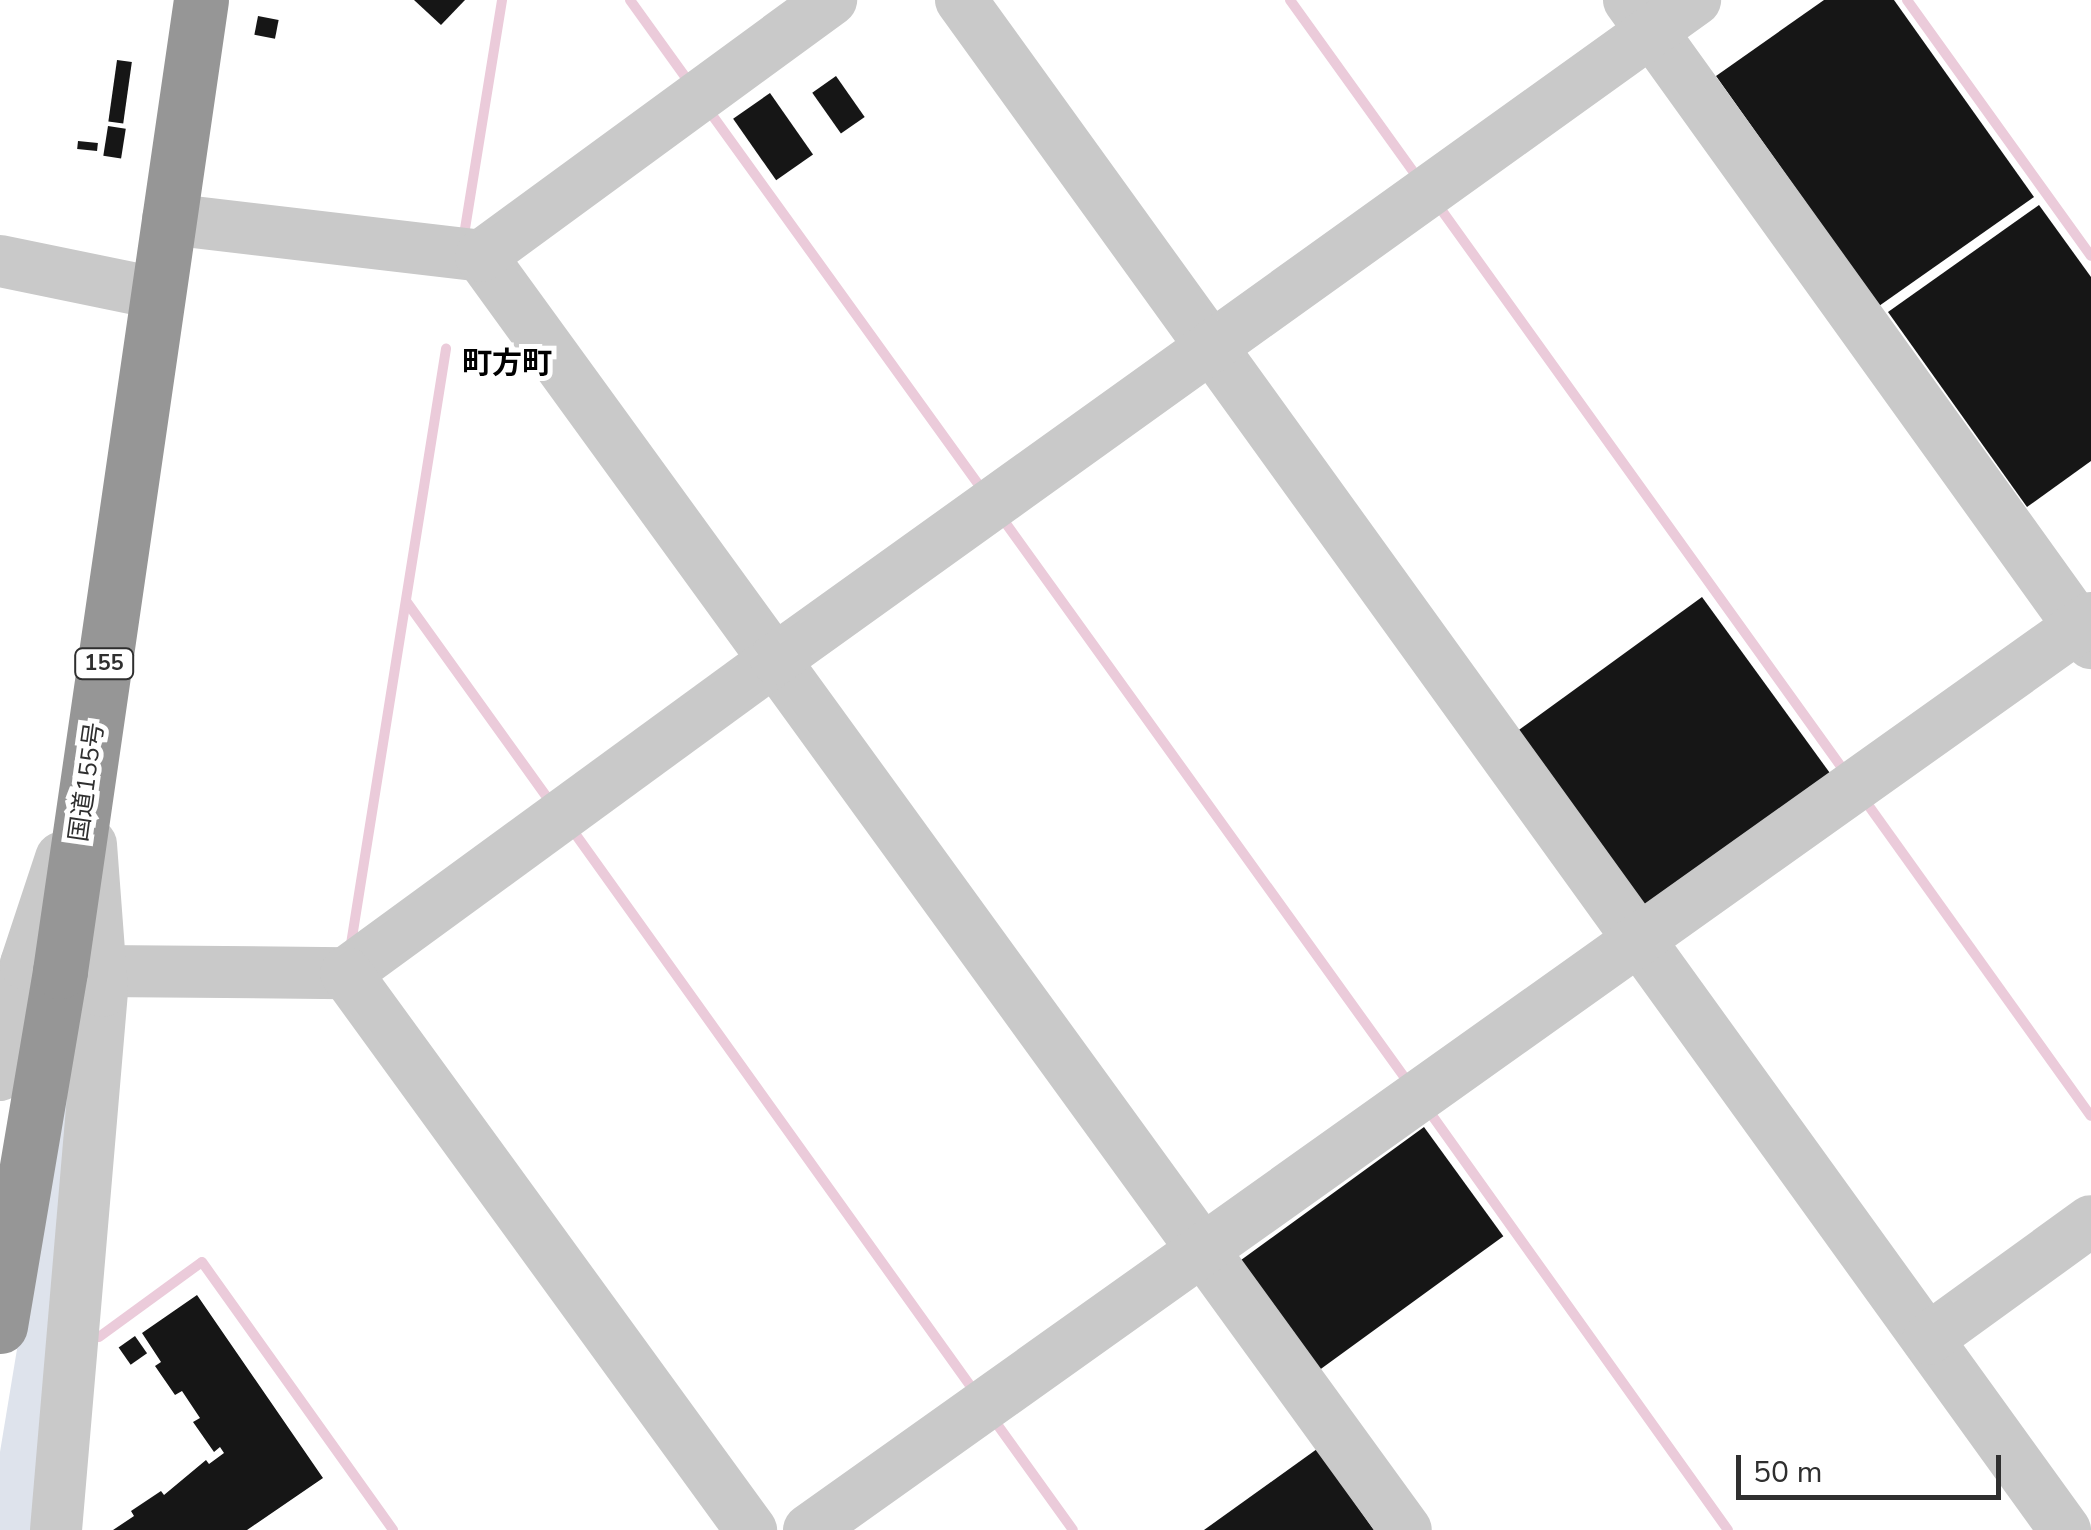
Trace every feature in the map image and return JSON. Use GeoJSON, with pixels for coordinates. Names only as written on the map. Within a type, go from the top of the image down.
{"type":"FeatureCollection","features":[{"type":"Feature","properties":{"kind":"highway","name":"国道155号"},"geometry":{"type":"LineString","coordinates":[[0,1326],[87,780],[201,0]]}},
{"type":"Feature","properties":{"kind":"street"},"geometry":{"type":"LineString","coordinates":[[168,220],[481,256],[831,0]]}},
{"type":"Feature","properties":{"kind":"street"},"geometry":{"type":"LineString","coordinates":[[961,0],[1643,940],[2065,1530]]}},
{"type":"Feature","properties":{"kind":"street"},"geometry":{"type":"LineString","coordinates":[[100,971],[346,973],[1210,347],[1640,16],[1696,0]]}},
{"type":"Feature","properties":{"kind":"street"},"geometry":{"type":"LineString","coordinates":[[809,1530],[2087,629],[1640,16]]}},
{"type":"Feature","properties":{"kind":"street"},"geometry":{"type":"LineString","coordinates":[[481,256],[1406,1530]]}},
{"type":"Feature","properties":{"kind":"street"},"geometry":{"type":"LineString","coordinates":[[0,261],[156,293]]}},
{"type":"Feature","properties":{"kind":"street"},"geometry":{"type":"LineString","coordinates":[[63,1522],[100,971],[87,780]]}},
{"type":"Feature","properties":{"kind":"street"},"geometry":{"type":"LineString","coordinates":[[0,1075],[26,964],[87,780]]}},
{"type":"Feature","properties":{"kind":"street"},"geometry":{"type":"LineString","coordinates":[[346,973],[751,1530]]}},
{"type":"Feature","properties":{"kind":"street"},"geometry":{"type":"LineString","coordinates":[[1928,1338],[2091,1222]]}},
{"type":"Feature","properties":{"kind":"shaded area"},"geometry":{"type":"Polygon","coordinates":[[[66,1053],[79,1059],[33,1530],[0,1530],[0,1452],[66,1053]]]}},
{"type":"Feature","properties":{"kind":"building"},"geometry":{"type":"Polygon","coordinates":[[[414,0],[465,0],[441,25],[414,0]]]}},
{"type":"Feature","properties":{"kind":"building"},"geometry":{"type":"Polygon","coordinates":[[[1824,0],[1894,0],[2034,197],[1879,306],[1716,76],[1824,0]]]}},
{"type":"Feature","properties":{"kind":"building"},"geometry":{"type":"Polygon","coordinates":[[[258,16],[279,20],[275,39],[254,35],[258,16]]]}},
{"type":"Feature","properties":{"kind":"building"},"geometry":{"type":"Polygon","coordinates":[[[117,60],[132,62],[123,123],[108,121],[117,60]]]}},
{"type":"Feature","properties":{"kind":"building"},"geometry":{"type":"Polygon","coordinates":[[[836,76],[865,117],[841,134],[812,93],[836,76]]]}},
{"type":"Feature","properties":{"kind":"building"},"geometry":{"type":"Polygon","coordinates":[[[770,93],[813,154],[776,180],[733,119],[770,93]]]}},
{"type":"Feature","properties":{"kind":"building"},"geometry":{"type":"Polygon","coordinates":[[[108,126],[126,129],[121,158],[103,156],[108,126]]]}},
{"type":"Feature","properties":{"kind":"building"},"geometry":{"type":"Polygon","coordinates":[[[78,141],[98,143],[97,151],[77,149],[78,141]]]}},
{"type":"Feature","properties":{"kind":"building"},"geometry":{"type":"Polygon","coordinates":[[[2039,205],[2091,277],[2091,461],[2027,507],[1888,312],[2039,205]]]}},
{"type":"Feature","properties":{"kind":"building"},"geometry":{"type":"Polygon","coordinates":[[[1702,597],[1832,776],[1647,910],[1517,732],[1702,597]]]}},
{"type":"Feature","properties":{"kind":"building"},"geometry":{"type":"Polygon","coordinates":[[[1424,1127],[1503,1236],[1320,1370],[1240,1260],[1424,1127]]]}},
{"type":"Feature","properties":{"kind":"building"},"geometry":{"type":"Polygon","coordinates":[[[197,1295],[323,1478],[247,1530],[113,1530],[134,1516],[131,1511],[161,1491],[164,1495],[206,1460],[209,1464],[224,1453],[220,1447],[214,1452],[193,1422],[200,1418],[182,1391],[175,1395],[155,1366],[161,1362],[142,1333],[197,1295]]]}},
{"type":"Feature","properties":{"kind":"building"},"geometry":{"type":"Polygon","coordinates":[[[135,1336],[147,1353],[131,1365],[119,1347],[135,1336]]]}},
{"type":"Feature","properties":{"kind":"building"},"geometry":{"type":"Polygon","coordinates":[[[1317,1449],[1374,1530],[1204,1530],[1317,1449]]]}},
{"type":"Feature","properties":{"kind":"waterway"},"geometry":{"type":"LineString","coordinates":[[464,235],[502,0]]}},
{"type":"Feature","properties":{"kind":"waterway"},"geometry":{"type":"LineString","coordinates":[[630,0],[689,82]]}},
{"type":"Feature","properties":{"kind":"waterway"},"geometry":{"type":"LineString","coordinates":[[1290,0],[1420,181]]}},
{"type":"Feature","properties":{"kind":"waterway"},"geometry":{"type":"LineString","coordinates":[[1907,0],[2091,256]]}},
{"type":"Feature","properties":{"kind":"waterway"},"geometry":{"type":"LineString","coordinates":[[707,108],[983,491]]}},
{"type":"Feature","properties":{"kind":"waterway"},"geometry":{"type":"LineString","coordinates":[[1440,208],[1845,772]]}},
{"type":"Feature","properties":{"kind":"waterway"},"geometry":{"type":"LineString","coordinates":[[351,944],[446,349]]}},
{"type":"Feature","properties":{"kind":"waterway"},"geometry":{"type":"LineString","coordinates":[[1002,518],[1410,1085]]}},
{"type":"Feature","properties":{"kind":"waterway"},"geometry":{"type":"LineString","coordinates":[[406,601],[549,800]]}},
{"type":"Feature","properties":{"kind":"waterway"},"geometry":{"type":"LineString","coordinates":[[1866,802],[2091,1116]]}},
{"type":"Feature","properties":{"kind":"waterway"},"geometry":{"type":"LineString","coordinates":[[571,828],[977,1395]]}},
{"type":"Feature","properties":{"kind":"waterway"},"geometry":{"type":"LineString","coordinates":[[1431,1114],[1728,1530]]}},
{"type":"Feature","properties":{"kind":"waterway"},"geometry":{"type":"LineString","coordinates":[[99,1337],[202,1262],[393,1530]]}},
{"type":"Feature","properties":{"kind":"waterway"},"geometry":{"type":"LineString","coordinates":[[994,1420],[1073,1530]]}},
{"type":"Feature","properties":{"kind":"district","name":"町方町"},"geometry":{"type":"Point","coordinates":[507,364]}}]}
